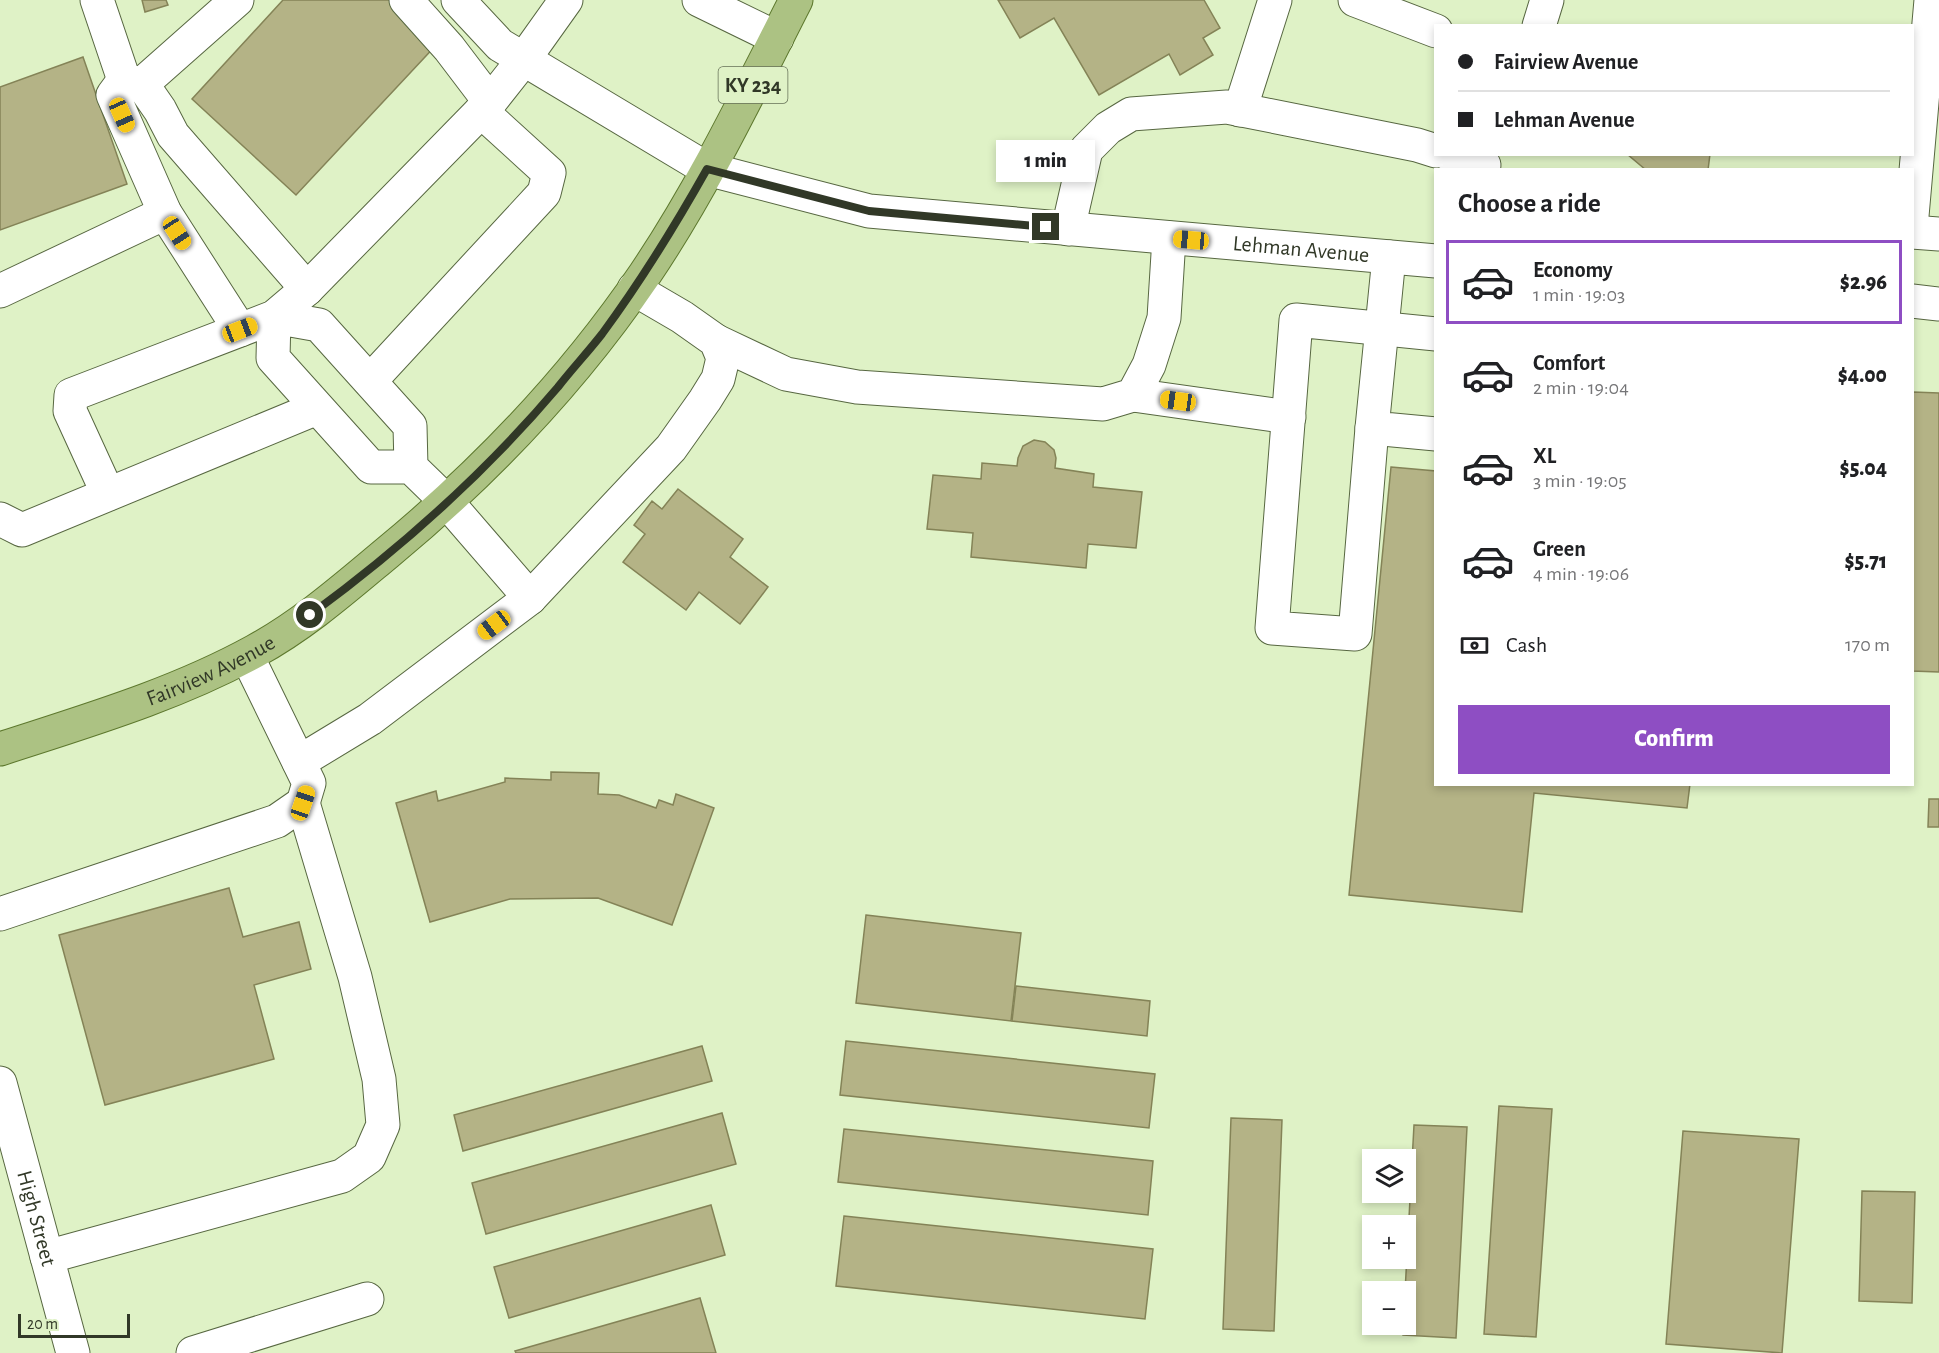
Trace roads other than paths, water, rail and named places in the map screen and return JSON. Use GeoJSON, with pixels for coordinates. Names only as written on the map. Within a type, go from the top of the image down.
{"type":"FeatureCollection","features":[{"type":"Feature","properties":{"kind":"main road","name":"Fairview Avenue"},"geometry":{"type":"LineString","coordinates":[[0,749],[159,694],[246,656],[327,603],[447,502],[500,452],[542,406],[600,336],[634,289],[665,242],[707,169],[796,0]]}},
{"type":"Feature","properties":{"kind":"street"},"geometry":{"type":"LineString","coordinates":[[97,0],[133,82],[160,111],[173,135],[307,290]]}},
{"type":"Feature","properties":{"kind":"street"},"geometry":{"type":"LineString","coordinates":[[237,0],[113,96],[165,213],[240,330]]}},
{"type":"Feature","properties":{"kind":"street"},"geometry":{"type":"LineString","coordinates":[[369,381],[544,193],[549,173],[486,107],[449,48],[406,0]]}},
{"type":"Feature","properties":{"kind":"street","name":"Lehman Avenue"},"geometry":{"type":"LineString","coordinates":[[458,0],[500,45],[707,169],[869,211],[1434,261]]}},
{"type":"Feature","properties":{"kind":"street"},"geometry":{"type":"LineString","coordinates":[[108,494],[70,411],[71,395],[274,316],[307,290],[486,107],[566,0]]}},
{"type":"Feature","properties":{"kind":"street"},"geometry":{"type":"LineString","coordinates":[[699,0],[777,38]]}},
{"type":"Feature","properties":{"kind":"street"},"geometry":{"type":"LineString","coordinates":[[1240,110],[1275,0]]}},
{"type":"Feature","properties":{"kind":"street"},"geometry":{"type":"LineString","coordinates":[[1355,0],[1434,30]]}},
{"type":"Feature","properties":{"kind":"street"},"geometry":{"type":"LineString","coordinates":[[1540,24],[1547,0]]}},
{"type":"Feature","properties":{"kind":"street"},"geometry":{"type":"LineString","coordinates":[[1914,192],[1930,0]]}},
{"type":"Feature","properties":{"kind":"street"},"geometry":{"type":"LineString","coordinates":[[1068,229],[1086,150],[1108,128],[1131,114],[1227,108],[1434,149]]}},
{"type":"Feature","properties":{"kind":"street"},"geometry":{"type":"LineString","coordinates":[[1457,156],[1485,163]]}},
{"type":"Feature","properties":{"kind":"street"},"geometry":{"type":"LineString","coordinates":[[0,291],[165,213]]}},
{"type":"Feature","properties":{"kind":"street"},"geometry":{"type":"LineString","coordinates":[[1914,232],[1939,234]]}},
{"type":"Feature","properties":{"kind":"street"},"geometry":{"type":"LineString","coordinates":[[1133,395],[1149,365],[1164,318],[1169,238]]}},
{"type":"Feature","properties":{"kind":"street"},"geometry":{"type":"LineString","coordinates":[[1389,257],[1382,328],[1372,428],[1355,634],[1272,628],[1296,320],[1382,328],[1434,334]]}},
{"type":"Feature","properties":{"kind":"street"},"geometry":{"type":"LineString","coordinates":[[634,289],[682,317],[716,341],[786,374],[857,387],[1103,404],[1133,395],[1289,417]]}},
{"type":"Feature","properties":{"kind":"street"},"geometry":{"type":"LineString","coordinates":[[1914,301],[1939,304]]}},
{"type":"Feature","properties":{"kind":"street"},"geometry":{"type":"LineString","coordinates":[[274,316],[319,325],[410,426],[411,467]]}},
{"type":"Feature","properties":{"kind":"street"},"geometry":{"type":"LineString","coordinates":[[274,316],[273,358],[317,408],[371,467],[411,467],[447,502],[530,598]]}},
{"type":"Feature","properties":{"kind":"street"},"geometry":{"type":"LineString","coordinates":[[299,762],[370,719],[530,598],[670,448],[699,410],[718,379],[723,358],[716,341]]}},
{"type":"Feature","properties":{"kind":"street"},"geometry":{"type":"LineString","coordinates":[[0,519],[22,530],[317,408]]}},
{"type":"Feature","properties":{"kind":"street"},"geometry":{"type":"LineString","coordinates":[[1372,428],[1434,434]]}},
{"type":"Feature","properties":{"kind":"street"},"geometry":{"type":"LineString","coordinates":[[47,1257],[342,1176],[369,1156],[383,1125],[379,1079],[355,977],[303,803],[309,783],[246,656]]}},
{"type":"Feature","properties":{"kind":"street"},"geometry":{"type":"LineString","coordinates":[[0,914],[277,821],[303,803]]}},
{"type":"Feature","properties":{"kind":"street","name":"High Street"},"geometry":{"type":"LineString","coordinates":[[0,1083],[74,1353]]}},
{"type":"Feature","properties":{"kind":"street"},"geometry":{"type":"LineString","coordinates":[[193,1353],[367,1299]]}}]}
